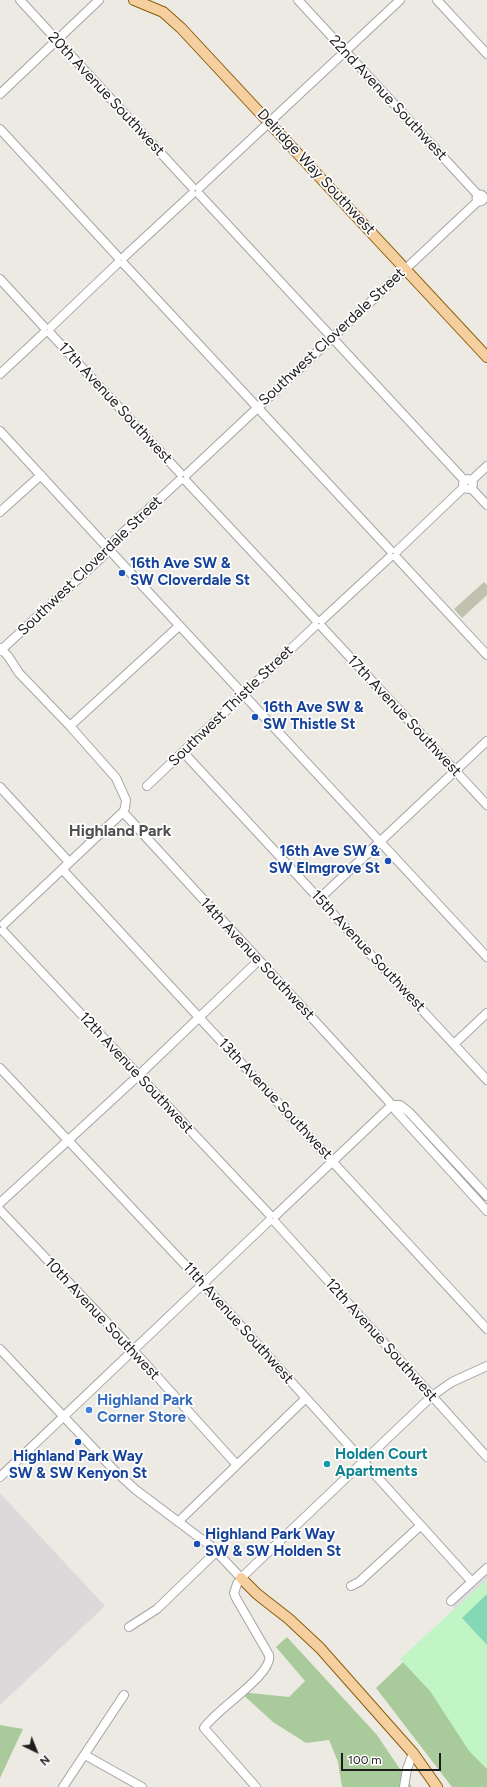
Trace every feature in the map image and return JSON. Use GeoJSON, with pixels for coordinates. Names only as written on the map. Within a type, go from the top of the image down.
{"type":"FeatureCollection","features":[{"type":"Feature","properties":{"kind":"main road","name":"Delridge Way Southwest"},"geometry":{"type":"LineString","coordinates":[[134,0],[163,12],[202,50],[487,357]]}},
{"type":"Feature","properties":{"kind":"main road"},"geometry":{"type":"LineString","coordinates":[[158,0],[163,12]]}},
{"type":"Feature","properties":{"kind":"main road"},"geometry":{"type":"LineString","coordinates":[[241,1578],[257,1594],[320,1648],[413,1753],[437,1787]]}},
{"type":"Feature","properties":{"kind":"street","name":"20th Avenue Southwest"},"geometry":{"type":"LineString","coordinates":[[20,0],[487,505]]}},
{"type":"Feature","properties":{"kind":"street"},"geometry":{"type":"LineString","coordinates":[[0,94],[99,0]]}},
{"type":"Feature","properties":{"kind":"street","name":"22nd Avenue Southwest"},"geometry":{"type":"LineString","coordinates":[[298,0],[483,198]]}},
{"type":"Feature","properties":{"kind":"street"},"geometry":{"type":"LineString","coordinates":[[0,374],[400,0]]}},
{"type":"Feature","properties":{"kind":"street"},"geometry":{"type":"LineString","coordinates":[[437,0],[487,54]]}},
{"type":"Feature","properties":{"kind":"street"},"geometry":{"type":"LineString","coordinates":[[0,129],[487,655]]}},
{"type":"Feature","properties":{"kind":"street","name":"Southwest Cloverdale Street"},"geometry":{"type":"LineString","coordinates":[[1,650],[103,556],[116,539],[483,198]]}},
{"type":"Feature","properties":{"kind":"street","name":"17th Avenue Southwest"},"geometry":{"type":"LineString","coordinates":[[0,279],[487,805]]}},
{"type":"Feature","properties":{"kind":"street"},"geometry":{"type":"LineString","coordinates":[[0,430],[108,550],[487,957]]}},
{"type":"Feature","properties":{"kind":"street","name":"Southwest Thistle Street"},"geometry":{"type":"LineString","coordinates":[[147,786],[487,466]]}},
{"type":"Feature","properties":{"kind":"street"},"geometry":{"type":"LineString","coordinates":[[0,512],[41,475]]}},
{"type":"Feature","properties":{"kind":"street"},"geometry":{"type":"LineString","coordinates":[[70,726],[179,626]]}},
{"type":"Feature","properties":{"kind":"street"},"geometry":{"type":"LineString","coordinates":[[1,650],[19,673],[70,726],[116,778],[126,800],[123,812],[69,862],[2,928]]}},
{"type":"Feature","properties":{"kind":"street"},"geometry":{"type":"LineString","coordinates":[[319,899],[487,741]]}},
{"type":"Feature","properties":{"kind":"street","name":"15th Avenue Southwest"},"geometry":{"type":"LineString","coordinates":[[183,752],[487,1080]]}},
{"type":"Feature","properties":{"kind":"street"},"geometry":{"type":"LineString","coordinates":[[0,787],[69,862]]}},
{"type":"Feature","properties":{"kind":"street","name":"14th Avenue Southwest"},"geometry":{"type":"LineString","coordinates":[[123,812],[258,961],[392,1105],[487,1211]]}},
{"type":"Feature","properties":{"kind":"street","name":"13th Avenue Southwest"},"geometry":{"type":"LineString","coordinates":[[62,869],[487,1329]]}},
{"type":"Feature","properties":{"kind":"street","name":"12th Avenue Southwest"},"geometry":{"type":"LineString","coordinates":[[2,928],[138,1076],[273,1218],[487,1457]]}},
{"type":"Feature","properties":{"kind":"street"},"geometry":{"type":"LineString","coordinates":[[0,1203],[138,1076],[258,961]]}},
{"type":"Feature","properties":{"kind":"street"},"geometry":{"type":"LineString","coordinates":[[454,1044],[487,1013]]}},
{"type":"Feature","properties":{"kind":"street","name":"11th Avenue Southwest"},"geometry":{"type":"LineString","coordinates":[[0,1068],[67,1141],[204,1284],[420,1526],[472,1582]]}},
{"type":"Feature","properties":{"kind":"street"},"geometry":{"type":"LineString","coordinates":[[0,1477],[65,1417],[392,1105]]}},
{"type":"Feature","properties":{"kind":"street","name":"14th Avenue Southwest"},"geometry":{"type":"LineString","coordinates":[[392,1105],[400,1105],[409,1112],[487,1196]]}},
{"type":"Feature","properties":{"kind":"street","name":"10th Avenue Southwest"},"geometry":{"type":"LineString","coordinates":[[0,1210],[134,1351],[236,1464]]}},
{"type":"Feature","properties":{"kind":"street"},"geometry":{"type":"LineString","coordinates":[[0,1349],[114,1470],[136,1490],[217,1552],[241,1578]]}},
{"type":"Feature","properties":{"kind":"street"},"geometry":{"type":"LineString","coordinates":[[256,1787],[205,1730],[204,1726],[253,1683],[268,1663],[269,1655],[234,1593],[237,1584],[241,1578],[432,1396],[452,1382],[487,1366]]}},
{"type":"Feature","properties":{"kind":"street"},"geometry":{"type":"LineString","coordinates":[[178,1522],[236,1464],[306,1398]]}},
{"type":"Feature","properties":{"kind":"street"},"geometry":{"type":"LineString","coordinates":[[351,1586],[359,1582],[420,1526]]}},
{"type":"Feature","properties":{"kind":"street"},"geometry":{"type":"LineString","coordinates":[[129,1627],[157,1609],[217,1552]]}},
{"type":"Feature","properties":{"kind":"street"},"geometry":{"type":"LineString","coordinates":[[451,1601],[487,1568]]}},
{"type":"Feature","properties":{"kind":"street"},"geometry":{"type":"LineString","coordinates":[[63,1787],[124,1695]]}},
{"type":"Feature","properties":{"kind":"street"},"geometry":{"type":"LineString","coordinates":[[404,1787],[407,1768],[413,1753]]}},
{"type":"Feature","properties":{"kind":"street"},"geometry":{"type":"LineString","coordinates":[[85,1754],[142,1787]]}},
{"type":"Feature","properties":{"kind":"shaded area"},"geometry":{"type":"Polygon","coordinates":[[[484,582],[487,585],[487,595],[462,618],[454,609],[484,582]]]}},
{"type":"Feature","properties":{"kind":"shaded area"},"geometry":{"type":"Polygon","coordinates":[[[0,1493],[105,1606],[0,1705],[0,1493]]]}},
{"type":"Feature","properties":{"kind":"shaded area"},"geometry":{"type":"Polygon","coordinates":[[[487,1572],[487,1579],[455,1609],[451,1605],[487,1572]]]}},
{"type":"Feature","properties":{"kind":"green space"},"geometry":{"type":"Polygon","coordinates":[[[487,1579],[487,1769],[469,1751],[430,1691],[400,1659],[487,1579]]]}},
{"type":"Feature","properties":{"kind":"green space"},"geometry":{"type":"Polygon","coordinates":[[[487,1594],[487,1645],[462,1618],[487,1594]]]}},
{"type":"Feature","properties":{"kind":"green space"},"geometry":{"type":"Polygon","coordinates":[[[444,1623],[487,1673],[487,1787],[452,1787],[376,1688],[444,1623]]]}},
{"type":"Feature","properties":{"kind":"green space"},"geometry":{"type":"Polygon","coordinates":[[[287,1637],[377,1735],[412,1787],[342,1787],[338,1762],[329,1740],[306,1743],[273,1722],[240,1692],[289,1697],[305,1681],[276,1647],[287,1637]]]}},
{"type":"Feature","properties":{"kind":"green space"},"geometry":{"type":"Polygon","coordinates":[[[0,1725],[23,1729],[0,1778],[0,1725]]]}},
{"type":"Feature","properties":{"kind":"place","name":"16th Ave SW & SW Cloverdale St"},"geometry":{"type":"Point","coordinates":[122,573]}},
{"type":"Feature","properties":{"kind":"place","name":"16th Ave SW & SW Thistle St"},"geometry":{"type":"Point","coordinates":[255,717]}},
{"type":"Feature","properties":{"kind":"place","name":"16th Ave SW & SW Elmgrove St"},"geometry":{"type":"Point","coordinates":[388,861]}},
{"type":"Feature","properties":{"kind":"place","name":"Highland Park Corner Store"},"geometry":{"type":"Point","coordinates":[89,1410]}},
{"type":"Feature","properties":{"kind":"place","name":"Highland Park Way SW & SW Kenyon St"},"geometry":{"type":"Point","coordinates":[78,1442]}},
{"type":"Feature","properties":{"kind":"place","name":"Holden Court Apartments"},"geometry":{"type":"Point","coordinates":[327,1464]}},
{"type":"Feature","properties":{"kind":"place","name":"Highland Park Way SW & SW Holden St"},"geometry":{"type":"Point","coordinates":[197,1544]}},
{"type":"Feature","properties":{"kind":"district","name":"Highland Park"},"geometry":{"type":"Point","coordinates":[120,831]}}]}
